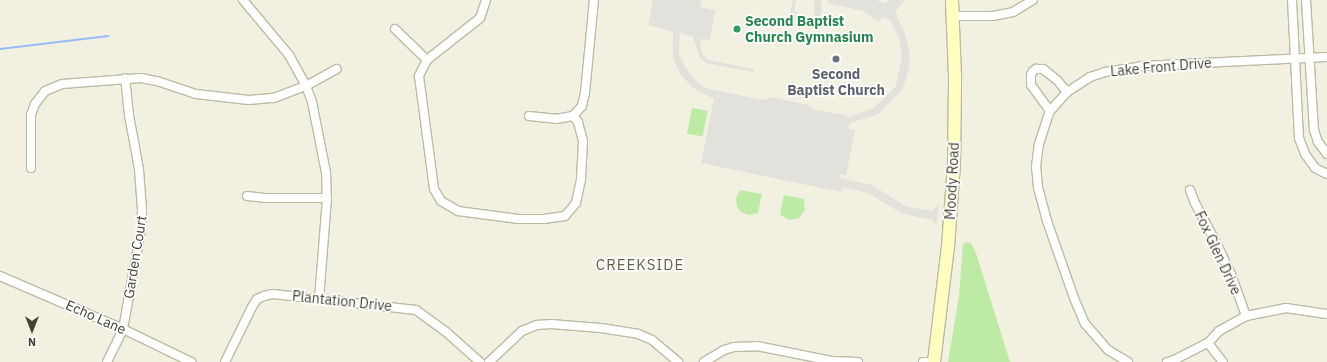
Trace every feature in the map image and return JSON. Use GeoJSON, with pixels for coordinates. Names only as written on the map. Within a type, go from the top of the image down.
{"type":"FeatureCollection","features":[{"type":"Feature","properties":{"kind":"main road","name":"Moody Road"},"geometry":{"type":"LineString","coordinates":[[934,362],[948,247],[954,164],[955,76],[952,0]]}},
{"type":"Feature","properties":{"kind":"street"},"geometry":{"type":"LineString","coordinates":[[243,0],[289,55],[306,86],[312,102],[326,174],[327,198],[319,299]]}},
{"type":"Feature","properties":{"kind":"street"},"geometry":{"type":"LineString","coordinates":[[486,0],[480,18],[427,60],[421,70],[419,85],[434,189],[441,201],[454,209],[497,216],[544,219],[565,216],[576,204],[580,184],[583,141],[578,122],[573,116]]}},
{"type":"Feature","properties":{"kind":"street"},"geometry":{"type":"LineString","coordinates":[[529,116],[556,119],[573,116],[582,106],[585,93],[594,0]]}},
{"type":"Feature","properties":{"kind":"street"},"geometry":{"type":"LineString","coordinates":[[953,16],[993,16],[1013,12],[1033,0]]}},
{"type":"Feature","properties":{"kind":"street"},"geometry":{"type":"LineString","coordinates":[[1292,0],[1298,138],[1305,154],[1316,168],[1327,174]]}},
{"type":"Feature","properties":{"kind":"street"},"geometry":{"type":"LineString","coordinates":[[1306,0],[1314,130],[1318,142],[1327,154]]}},
{"type":"Feature","properties":{"kind":"street"},"geometry":{"type":"LineString","coordinates":[[394,29],[427,60]]}},
{"type":"Feature","properties":{"kind":"street","name":"Lake Front Drive"},"geometry":{"type":"LineString","coordinates":[[1127,362],[1108,350],[1085,324],[1074,298],[1047,221],[1038,188],[1036,167],[1042,132],[1050,111],[1067,92],[1090,78],[1105,72],[1141,66],[1327,57]]}},
{"type":"Feature","properties":{"kind":"street"},"geometry":{"type":"LineString","coordinates":[[31,168],[31,114],[38,97],[45,91],[62,84],[141,78],[157,81],[196,94],[249,100],[274,98],[306,86],[337,69]]}},
{"type":"Feature","properties":{"kind":"street"},"geometry":{"type":"LineString","coordinates":[[1050,111],[1031,85],[1030,74],[1036,69],[1043,69],[1057,80],[1067,92]]}},
{"type":"Feature","properties":{"kind":"street","name":"Garden Court"},"geometry":{"type":"LineString","coordinates":[[107,362],[123,329],[141,230],[142,210],[139,170],[129,115],[126,78]]}},
{"type":"Feature","properties":{"kind":"street","name":"Fox Glen Drive"},"geometry":{"type":"LineString","coordinates":[[1190,190],[1231,274],[1246,316]]}},
{"type":"Feature","properties":{"kind":"street"},"geometry":{"type":"LineString","coordinates":[[247,196],[265,198],[327,198]]}},
{"type":"Feature","properties":{"kind":"street","name":"Echo Lane"},"geometry":{"type":"LineString","coordinates":[[0,276],[123,329],[191,362]]}},
{"type":"Feature","properties":{"kind":"street","name":"Plantation Drive"},"geometry":{"type":"LineString","coordinates":[[225,362],[257,300],[264,296],[273,294],[416,310],[445,331],[480,362]]}},
{"type":"Feature","properties":{"kind":"street"},"geometry":{"type":"LineString","coordinates":[[1167,362],[1208,343],[1219,332],[1246,316],[1286,308],[1327,314]]}},
{"type":"Feature","properties":{"kind":"street"},"geometry":{"type":"LineString","coordinates":[[489,362],[522,331],[537,325],[551,324],[601,328],[638,334],[652,340],[678,362]]}},
{"type":"Feature","properties":{"kind":"street"},"geometry":{"type":"LineString","coordinates":[[1208,343],[1223,362]]}},
{"type":"Feature","properties":{"kind":"street"},"geometry":{"type":"LineString","coordinates":[[704,362],[724,350],[734,347],[757,346],[832,361],[858,362]]}},
{"type":"Feature","properties":{"kind":"street"},"geometry":{"type":"LineString","coordinates":[[923,362],[934,362]]}},
{"type":"Feature","properties":{"kind":"green space"},"geometry":{"type":"Polygon","coordinates":[[[692,108],[708,111],[703,137],[687,134],[692,108]]]}},
{"type":"Feature","properties":{"kind":"green space"},"geometry":{"type":"Polygon","coordinates":[[[740,190],[762,194],[758,213],[749,215],[741,212],[737,207],[736,198],[740,190]]]}},
{"type":"Feature","properties":{"kind":"green space"},"geometry":{"type":"Polygon","coordinates":[[[784,195],[804,199],[805,210],[799,218],[789,220],[780,215],[784,195]]]}},
{"type":"Feature","properties":{"kind":"green space"},"geometry":{"type":"Polygon","coordinates":[[[967,242],[971,243],[976,253],[1010,362],[948,362],[959,296],[963,244],[967,242]]]}},
{"type":"Feature","properties":{"kind":"shaded area"},"geometry":{"type":"Polygon","coordinates":[[[653,0],[702,0],[700,7],[715,10],[710,40],[700,39],[702,54],[708,60],[754,69],[753,72],[706,63],[700,58],[693,37],[680,33],[679,55],[686,68],[696,81],[705,88],[763,100],[772,97],[808,105],[815,110],[846,115],[845,118],[874,108],[896,86],[902,56],[899,39],[891,22],[884,17],[878,21],[863,11],[827,3],[827,0],[876,0],[884,3],[891,0],[905,0],[895,12],[905,34],[910,55],[909,70],[902,90],[877,115],[850,123],[848,128],[855,130],[846,176],[839,174],[839,178],[872,185],[907,207],[932,211],[939,204],[937,225],[932,220],[903,214],[868,193],[843,187],[841,192],[701,163],[714,99],[693,88],[680,74],[673,58],[673,32],[648,25],[653,0]]]}},
{"type":"Feature","properties":{"kind":"shaded area"},"geometry":{"type":"Polygon","coordinates":[[[793,0],[796,0],[794,11],[798,13],[795,21],[788,21],[793,0]]]}},
{"type":"Feature","properties":{"kind":"shaded area"},"geometry":{"type":"Polygon","coordinates":[[[814,0],[821,0],[821,28],[814,28],[814,0]]]}},
{"type":"Feature","properties":{"kind":"waterway"},"geometry":{"type":"LineString","coordinates":[[0,49],[108,36]]}},
{"type":"Feature","properties":{"kind":"place","name":"Second Baptist Church Gymnasium"},"geometry":{"type":"Point","coordinates":[737,29]}},
{"type":"Feature","properties":{"kind":"place","name":"Second Baptist Church"},"geometry":{"type":"Point","coordinates":[836,59]}},
{"type":"Feature","properties":{"kind":"district","name":"CREEKSIDE"},"geometry":{"type":"Point","coordinates":[640,265]}}]}
